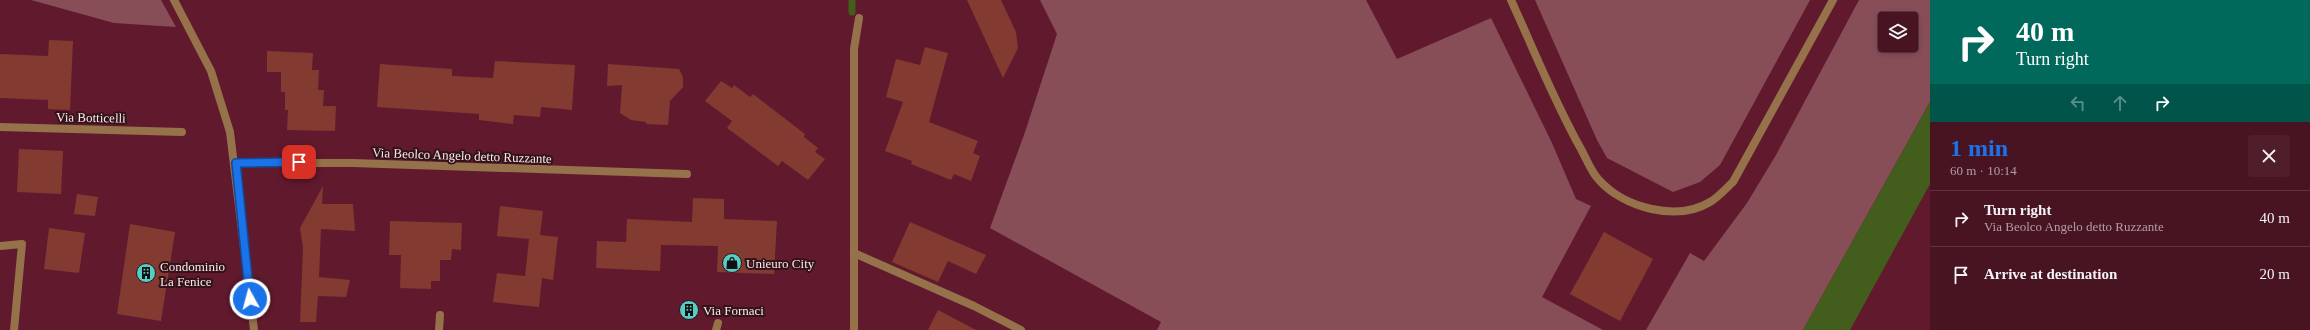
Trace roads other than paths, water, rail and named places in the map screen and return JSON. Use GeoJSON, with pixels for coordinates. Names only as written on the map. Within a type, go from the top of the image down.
{"type":"FeatureCollection","features":[{"type":"Feature","properties":{"kind":"street"},"geometry":{"type":"LineString","coordinates":[[174,0],[211,71],[230,132],[236,163],[254,330]]}},
{"type":"Feature","properties":{"kind":"street"},"geometry":{"type":"LineString","coordinates":[[1511,0],[1569,127],[1598,180],[1614,193],[1646,207],[1673,211],[1689,211],[1711,202],[1733,182],[1833,0]]}},
{"type":"Feature","properties":{"kind":"street"},"geometry":{"type":"LineString","coordinates":[[854,330],[854,49],[859,18]]}},
{"type":"Feature","properties":{"kind":"street","name":"Via Botticelli"},"geometry":{"type":"LineString","coordinates":[[0,127],[182,132]]}},
{"type":"Feature","properties":{"kind":"street","name":"Via Beolco Angelo detto Ruzzante"},"geometry":{"type":"LineString","coordinates":[[236,163],[353,163],[687,174]]}},
{"type":"Feature","properties":{"kind":"street"},"geometry":{"type":"LineString","coordinates":[[0,246],[22,244],[14,330]]}},
{"type":"Feature","properties":{"kind":"street"},"geometry":{"type":"LineString","coordinates":[[854,253],[974,306],[1021,330]]}},
{"type":"Feature","properties":{"kind":"street"},"geometry":{"type":"LineString","coordinates":[[439,330],[440,315]]}},
{"type":"Feature","properties":{"kind":"waterway"},"geometry":{"type":"LineString","coordinates":[[852,0],[852,12]]}},
{"type":"Feature","properties":{"kind":"place","name":"Unieuro City"},"geometry":{"type":"Point","coordinates":[732,263]}},
{"type":"Feature","properties":{"kind":"place","name":"Condominio La Fenice"},"geometry":{"type":"Point","coordinates":[146,273]}},
{"type":"Feature","properties":{"kind":"place","name":"Via Fornaci"},"geometry":{"type":"Point","coordinates":[689,310]}}]}
